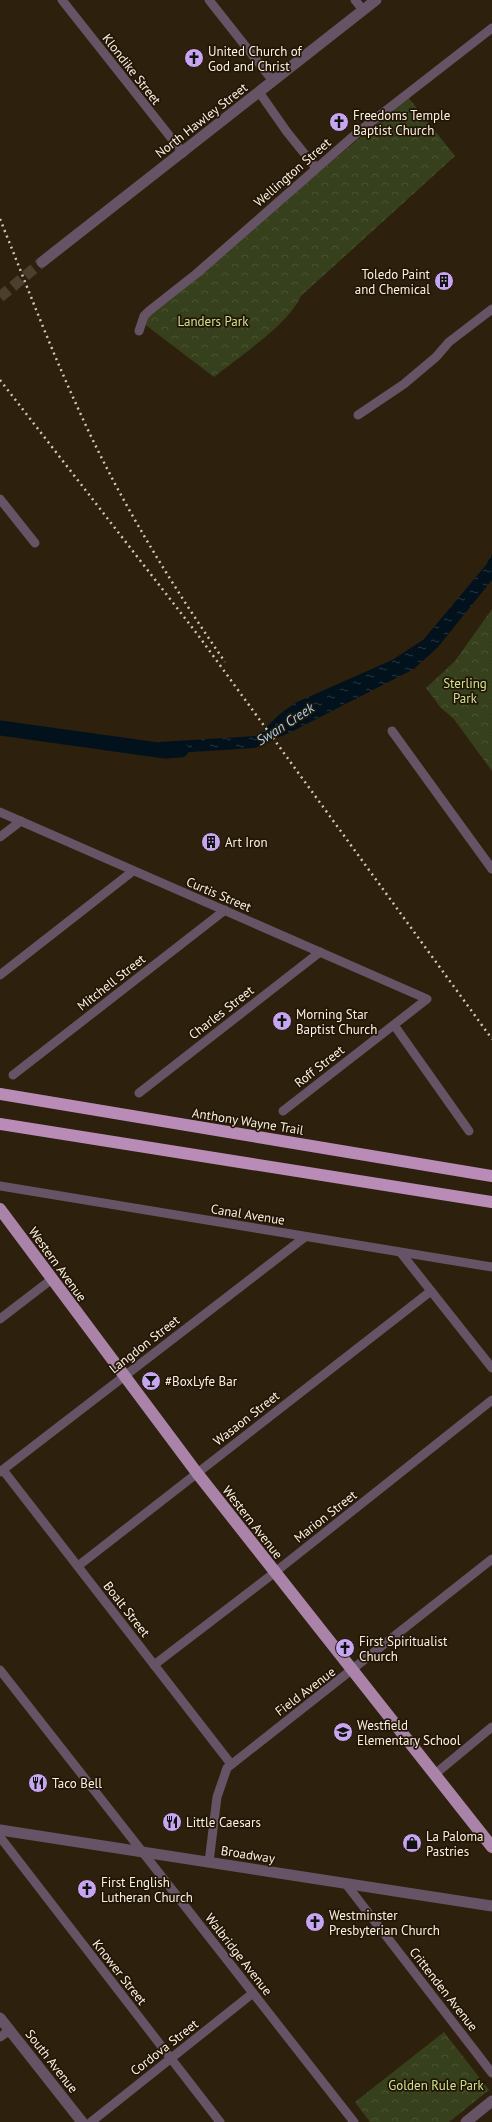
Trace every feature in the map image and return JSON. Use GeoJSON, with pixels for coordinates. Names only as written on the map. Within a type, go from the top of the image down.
{"type":"FeatureCollection","features":[{"type":"Feature","properties":{"kind":"highway","name":"Anthony Wayne Trail"},"geometry":{"type":"LineString","coordinates":[[0,1094],[492,1176]]}},
{"type":"Feature","properties":{"kind":"highway"},"geometry":{"type":"LineString","coordinates":[[0,1124],[492,1202]]}},
{"type":"Feature","properties":{"kind":"main road","name":"Western Avenue"},"geometry":{"type":"LineString","coordinates":[[0,1209],[197,1473],[274,1573],[492,1847]]}},
{"type":"Feature","properties":{"kind":"street","name":"Klondike Street"},"geometry":{"type":"LineString","coordinates":[[62,0],[183,153]]}},
{"type":"Feature","properties":{"kind":"street"},"geometry":{"type":"LineString","coordinates":[[209,0],[273,81]]}},
{"type":"Feature","properties":{"kind":"street"},"geometry":{"type":"LineString","coordinates":[[356,0],[363,10]]}},
{"type":"Feature","properties":{"kind":"street","name":"North Hawley Street"},"geometry":{"type":"LineString","coordinates":[[42,262],[183,153],[376,0]]}},
{"type":"Feature","properties":{"kind":"street","name":"Wellington Street"},"geometry":{"type":"LineString","coordinates":[[138,331],[144,316],[149,311],[196,274],[316,168],[408,92],[492,28]]}},
{"type":"Feature","properties":{"kind":"street"},"geometry":{"type":"LineString","coordinates":[[259,92],[287,132],[316,168]]}},
{"type":"Feature","properties":{"kind":"street"},"geometry":{"type":"LineString","coordinates":[[358,415],[404,384],[436,357],[448,342],[492,309]]}},
{"type":"Feature","properties":{"kind":"street"},"geometry":{"type":"LineString","coordinates":[[0,499],[35,543]]}},
{"type":"Feature","properties":{"kind":"street"},"geometry":{"type":"LineString","coordinates":[[392,731],[492,869]]}},
{"type":"Feature","properties":{"kind":"street","name":"Curtis Street"},"geometry":{"type":"LineString","coordinates":[[0,812],[427,999]]}},
{"type":"Feature","properties":{"kind":"street"},"geometry":{"type":"LineString","coordinates":[[0,837],[21,821]]}},
{"type":"Feature","properties":{"kind":"street"},"geometry":{"type":"LineString","coordinates":[[0,975],[133,871]]}},
{"type":"Feature","properties":{"kind":"street","name":"Mitchell Street"},"geometry":{"type":"LineString","coordinates":[[13,1075],[224,910]]}},
{"type":"Feature","properties":{"kind":"street","name":"Charles Street"},"geometry":{"type":"LineString","coordinates":[[139,1094],[320,952]]}},
{"type":"Feature","properties":{"kind":"street","name":"Roff Street"},"geometry":{"type":"LineString","coordinates":[[283,1111],[427,999]]}},
{"type":"Feature","properties":{"kind":"street"},"geometry":{"type":"LineString","coordinates":[[394,1025],[469,1131]]}},
{"type":"Feature","properties":{"kind":"street","name":"Canal Avenue"},"geometry":{"type":"LineString","coordinates":[[0,1186],[492,1267]]}},
{"type":"Feature","properties":{"kind":"street","name":"Langdon Street"},"geometry":{"type":"LineString","coordinates":[[1,1471],[305,1237]]}},
{"type":"Feature","properties":{"kind":"street"},"geometry":{"type":"LineString","coordinates":[[401,1253],[492,1368]]}},
{"type":"Feature","properties":{"kind":"street"},"geometry":{"type":"LineString","coordinates":[[0,1319],[52,1279]]}},
{"type":"Feature","properties":{"kind":"street","name":"Wasaon Street"},"geometry":{"type":"LineString","coordinates":[[78,1566],[431,1291]]}},
{"type":"Feature","properties":{"kind":"street","name":"Marion Street"},"geometry":{"type":"LineString","coordinates":[[154,1665],[274,1573],[492,1400]]}},
{"type":"Feature","properties":{"kind":"street","name":"Boalt Street"},"geometry":{"type":"LineString","coordinates":[[1,1471],[78,1566],[231,1764]]}},
{"type":"Feature","properties":{"kind":"street","name":"Field Avenue"},"geometry":{"type":"LineString","coordinates":[[209,1862],[217,1797],[221,1789],[224,1773],[231,1764],[492,1559]]}},
{"type":"Feature","properties":{"kind":"street","name":"Walbridge Avenue"},"geometry":{"type":"LineString","coordinates":[[0,1670],[354,2122]]}},
{"type":"Feature","properties":{"kind":"street"},"geometry":{"type":"LineString","coordinates":[[435,1774],[492,1727]]}},
{"type":"Feature","properties":{"kind":"street","name":"Broadway"},"geometry":{"type":"LineString","coordinates":[[0,1830],[492,1906]]}},
{"type":"Feature","properties":{"kind":"street","name":"Knower Street"},"geometry":{"type":"LineString","coordinates":[[0,1837],[220,2122]]}},
{"type":"Feature","properties":{"kind":"street","name":"Crittenden Avenue"},"geometry":{"type":"LineString","coordinates":[[346,1884],[492,2073]]}},
{"type":"Feature","properties":{"kind":"street","name":"Cordova Street"},"geometry":{"type":"LineString","coordinates":[[91,2122],[253,1993]]}},
{"type":"Feature","properties":{"kind":"street","name":"South Avenue"},"geometry":{"type":"LineString","coordinates":[[0,2018],[82,2122]]}},
{"type":"Feature","properties":{"kind":"street"},"geometry":{"type":"LineString","coordinates":[[0,2037],[10,2030]]}},
{"type":"Feature","properties":{"kind":"street"},"geometry":{"type":"LineString","coordinates":[[466,2122],[492,2101]]}},
{"type":"Feature","properties":{"kind":"green space","name":"Landers Park"},"geometry":{"type":"Polygon","coordinates":[[[408,97],[455,156],[301,296],[295,307],[275,329],[214,377],[143,323],[146,318],[408,97]]]}},
{"type":"Feature","properties":{"kind":"green space","name":"Sterling Park"},"geometry":{"type":"Polygon","coordinates":[[[492,609],[492,771],[453,718],[441,708],[426,688],[455,661],[492,609]]]}},
{"type":"Feature","properties":{"kind":"green space","name":"Golden Rule Park"},"geometry":{"type":"Polygon","coordinates":[[[444,2032],[489,2090],[449,2122],[370,2122],[355,2102],[444,2032]]]}},
{"type":"Feature","properties":{"kind":"water"},"geometry":{"type":"Polygon","coordinates":[[[492,554],[492,580],[438,647],[414,669],[293,731],[255,748],[161,754],[159,742],[257,736],[282,712],[297,702],[392,660],[423,640],[486,565],[492,554]]]}},
{"type":"Feature","properties":{"kind":"waterway","name":"Swan Creek"},"geometry":{"type":"LineString","coordinates":[[0,728],[165,751],[181,750]]}},
{"type":"Feature","properties":{"kind":"tunnel"},"geometry":{"type":"LineString","coordinates":[[0,297],[42,262]]}},
{"type":"Feature","properties":{"kind":"railway"},"geometry":{"type":"LineString","coordinates":[[0,219],[57,360],[109,473],[164,569],[225,662]]}},
{"type":"Feature","properties":{"kind":"railway"},"geometry":{"type":"LineString","coordinates":[[0,380],[198,635],[492,1039]]}},
{"type":"Feature","properties":{"kind":"place","name":"United Church of God and Christ"},"geometry":{"type":"Point","coordinates":[194,58]}},
{"type":"Feature","properties":{"kind":"place","name":"Freedoms Temple Baptist Church"},"geometry":{"type":"Point","coordinates":[339,122]}},
{"type":"Feature","properties":{"kind":"place","name":"Toledo Paint and Chemical"},"geometry":{"type":"Point","coordinates":[444,281]}},
{"type":"Feature","properties":{"kind":"place","name":"Art Iron"},"geometry":{"type":"Point","coordinates":[211,842]}},
{"type":"Feature","properties":{"kind":"place","name":"Morning Star Baptist Church"},"geometry":{"type":"Point","coordinates":[282,1021]}},
{"type":"Feature","properties":{"kind":"place","name":"#BoxLyfe Bar"},"geometry":{"type":"Point","coordinates":[151,1381]}},
{"type":"Feature","properties":{"kind":"place","name":"First Spiritualist Church"},"geometry":{"type":"Point","coordinates":[345,1648]}},
{"type":"Feature","properties":{"kind":"place","name":"Westfield Elementary School"},"geometry":{"type":"Point","coordinates":[343,1732]}},
{"type":"Feature","properties":{"kind":"place","name":"Taco Bell"},"geometry":{"type":"Point","coordinates":[38,1783]}},
{"type":"Feature","properties":{"kind":"place","name":"Little Caesars"},"geometry":{"type":"Point","coordinates":[172,1822]}},
{"type":"Feature","properties":{"kind":"place","name":"La Paloma Pastries"},"geometry":{"type":"Point","coordinates":[412,1843]}},
{"type":"Feature","properties":{"kind":"place","name":"First English Lutheran Church"},"geometry":{"type":"Point","coordinates":[87,1889]}},
{"type":"Feature","properties":{"kind":"place","name":"Westminster Presbyterian Church"},"geometry":{"type":"Point","coordinates":[315,1922]}}]}
